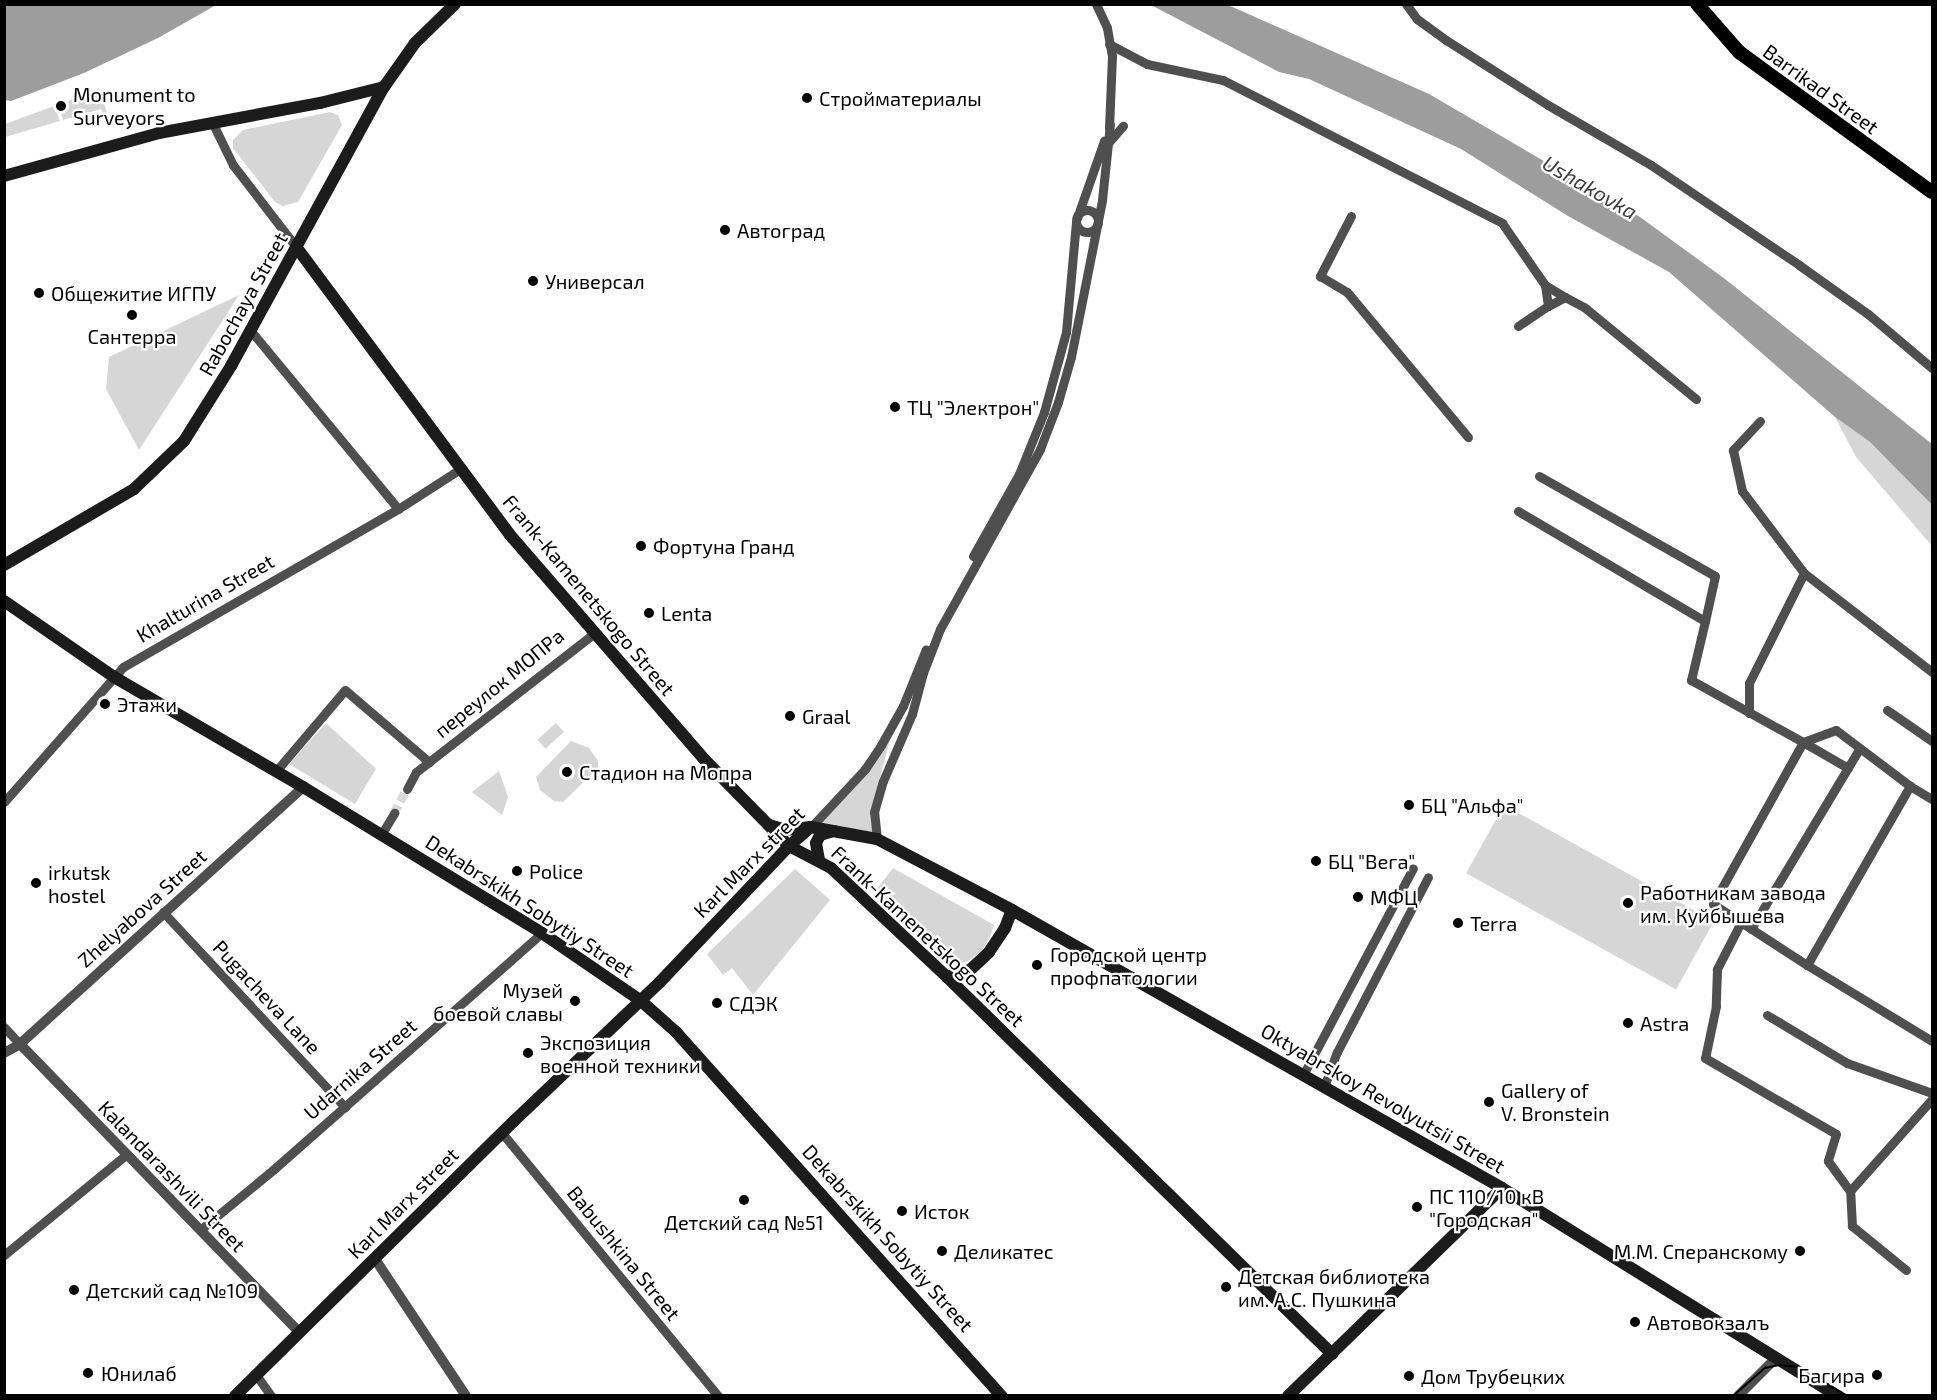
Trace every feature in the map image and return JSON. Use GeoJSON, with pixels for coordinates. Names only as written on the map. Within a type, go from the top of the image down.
{"type":"FeatureCollection","features":[{"type":"Feature","properties":{"kind":"main road","name":"Rabochaya Street"},"geometry":{"type":"LineString","coordinates":[[4,565],[90,516],[147,479],[184,441],[216,392],[251,331],[384,87],[415,43],[455,4]]}},
{"type":"Feature","properties":{"kind":"main road","name":"Barrikad Street"},"geometry":{"type":"LineString","coordinates":[[1697,4],[1739,52],[1932,192]]}},
{"type":"Feature","properties":{"kind":"main road"},"geometry":{"type":"LineString","coordinates":[[4,176],[159,133],[320,103],[384,87]]}},
{"type":"Feature","properties":{"kind":"main road","name":"Frank-Kamenetskogo Street"},"geometry":{"type":"LineString","coordinates":[[297,248],[510,535],[593,634],[704,759],[789,846],[819,860],[845,880],[1332,1354]]}},
{"type":"Feature","properties":{"kind":"main road","name":"Dekabrskikh Sobytiy Street"},"geometry":{"type":"LineString","coordinates":[[4,601],[114,677],[303,787],[542,933],[640,1000],[676,1032],[1002,1395]]}},
{"type":"Feature","properties":{"kind":"main road","name":"Oktyabrskoy Revolyutsii Street"},"geometry":{"type":"LineString","coordinates":[[768,825],[786,830],[811,827],[877,839],[1012,910],[1502,1188],[1838,1395]]}},
{"type":"Feature","properties":{"kind":"main road","name":"Karl Marx street"},"geometry":{"type":"LineString","coordinates":[[235,1395],[640,1000],[789,846],[811,827]]}},
{"type":"Feature","properties":{"kind":"main road"},"geometry":{"type":"LineString","coordinates":[[819,860],[816,843],[820,835],[834,831]]}},
{"type":"Feature","properties":{"kind":"main road"},"geometry":{"type":"LineString","coordinates":[[947,977],[970,970],[989,952],[1005,928],[1012,910]]}},
{"type":"Feature","properties":{"kind":"main road"},"geometry":{"type":"LineString","coordinates":[[1288,1395],[1502,1188]]}},
{"type":"Feature","properties":{"kind":"street"},"geometry":{"type":"LineString","coordinates":[[877,839],[874,812],[883,781],[912,714],[922,674],[940,629],[1040,449],[1058,402],[1071,357],[1098,222],[1110,124],[1112,67],[1107,28],[1096,4]]}},
{"type":"Feature","properties":{"kind":"street"},"geometry":{"type":"LineString","coordinates":[[1406,4],[1417,19],[1446,40],[1548,105],[1651,165],[1799,265],[1868,314],[1932,368]]}},
{"type":"Feature","properties":{"kind":"street"},"geometry":{"type":"LineString","coordinates":[[1109,44],[1147,64],[1223,80],[1372,154],[1502,224],[1545,285],[1584,307],[1696,399]]}},
{"type":"Feature","properties":{"kind":"street"},"geometry":{"type":"LineString","coordinates":[[212,122],[233,165],[297,248]]}},
{"type":"Feature","properties":{"kind":"street","name":"Karl Marx street"},"geometry":{"type":"LineString","coordinates":[[811,827],[865,769],[881,745],[903,706],[940,615],[1019,474],[1044,412],[1066,332],[1077,220],[1110,124]]}},
{"type":"Feature","properties":{"kind":"street"},"geometry":{"type":"LineString","coordinates":[[1108,143],[1123,126]]}},
{"type":"Feature","properties":{"kind":"street"},"geometry":{"type":"LineString","coordinates":[[1084,211],[1091,211],[1098,222],[1095,229],[1088,232],[1081,230],[1077,220],[1084,211]]}},
{"type":"Feature","properties":{"kind":"street"},"geometry":{"type":"LineString","coordinates":[[1351,216],[1320,276],[1347,292],[1466,434]]}},
{"type":"Feature","properties":{"kind":"street"},"geometry":{"type":"LineString","coordinates":[[1545,285],[1548,306]]}},
{"type":"Feature","properties":{"kind":"street"},"geometry":{"type":"LineString","coordinates":[[1518,326],[1565,297]]}},
{"type":"Feature","properties":{"kind":"street"},"geometry":{"type":"LineString","coordinates":[[251,331],[398,509]]}},
{"type":"Feature","properties":{"kind":"street"},"geometry":{"type":"LineString","coordinates":[[1760,421],[1733,450],[1742,491],[1804,573],[1932,672]]}},
{"type":"Feature","properties":{"kind":"street","name":"Khalturina Street"},"geometry":{"type":"LineString","coordinates":[[4,802],[114,677],[135,659],[398,509],[460,469]]}},
{"type":"Feature","properties":{"kind":"street"},"geometry":{"type":"LineString","coordinates":[[1539,476],[1715,576],[1691,680],[1848,768]]}},
{"type":"Feature","properties":{"kind":"street"},"geometry":{"type":"LineString","coordinates":[[1518,511],[1705,621]]}},
{"type":"Feature","properties":{"kind":"street"},"geometry":{"type":"LineString","coordinates":[[1749,713],[1749,683],[1804,573]]}},
{"type":"Feature","properties":{"kind":"street","name":"переулок МОПРа"},"geometry":{"type":"LineString","coordinates":[[407,789],[416,772],[593,634]]}},
{"type":"Feature","properties":{"kind":"street","name":"переулок МОПРа"},"geometry":{"type":"LineString","coordinates":[[276,771],[345,690],[429,762]]}},
{"type":"Feature","properties":{"kind":"street"},"geometry":{"type":"LineString","coordinates":[[1887,710],[1932,741]]}},
{"type":"Feature","properties":{"kind":"street"},"geometry":{"type":"LineString","coordinates":[[1932,799],[1910,786],[1836,730],[1803,742],[1713,904],[1807,966],[1932,1041]]}},
{"type":"Feature","properties":{"kind":"street"},"geometry":{"type":"LineString","coordinates":[[1751,929],[1859,749]]}},
{"type":"Feature","properties":{"kind":"street"},"geometry":{"type":"LineString","coordinates":[[1807,966],[1910,786]]}},
{"type":"Feature","properties":{"kind":"street","name":"Zhelyabova Street"},"geometry":{"type":"LineString","coordinates":[[4,1053],[20,1044],[303,787]]}},
{"type":"Feature","properties":{"kind":"street"},"geometry":{"type":"LineString","coordinates":[[381,835],[394,813]]}},
{"type":"Feature","properties":{"kind":"street"},"geometry":{"type":"LineString","coordinates":[[1303,1075],[1413,867]]}},
{"type":"Feature","properties":{"kind":"street"},"geometry":{"type":"LineString","coordinates":[[1324,1087],[1337,1052],[1428,877]]}},
{"type":"Feature","properties":{"kind":"street","name":"Pugacheva Lane"},"geometry":{"type":"LineString","coordinates":[[163,912],[345,1107]]}},
{"type":"Feature","properties":{"kind":"street"},"geometry":{"type":"LineString","coordinates":[[1740,924],[1717,969],[1716,1006],[1705,1058],[1836,1134],[1828,1161],[1850,1191],[1852,1226],[1906,1270]]}},
{"type":"Feature","properties":{"kind":"street","name":"Udarnika Street"},"geometry":{"type":"LineString","coordinates":[[200,1230],[345,1107],[542,933]]}},
{"type":"Feature","properties":{"kind":"street"},"geometry":{"type":"LineString","coordinates":[[1767,1015],[1847,1063],[1932,1093]]}},
{"type":"Feature","properties":{"kind":"street"},"geometry":{"type":"LineString","coordinates":[[4,1027],[20,1044]]}},
{"type":"Feature","properties":{"kind":"street","name":"Kalandarashvili Street"},"geometry":{"type":"LineString","coordinates":[[20,1044],[299,1332]]}},
{"type":"Feature","properties":{"kind":"street"},"geometry":{"type":"LineString","coordinates":[[1850,1191],[1932,1099]]}},
{"type":"Feature","properties":{"kind":"street","name":"Babushkina Street"},"geometry":{"type":"LineString","coordinates":[[502,1133],[718,1395]]}},
{"type":"Feature","properties":{"kind":"street"},"geometry":{"type":"LineString","coordinates":[[4,1255],[127,1154]]}},
{"type":"Feature","properties":{"kind":"street"},"geometry":{"type":"LineString","coordinates":[[375,1259],[466,1395]]}},
{"type":"Feature","properties":{"kind":"street"},"geometry":{"type":"LineString","coordinates":[[1738,1395],[1776,1358]]}},
{"type":"Feature","properties":{"kind":"street"},"geometry":{"type":"LineString","coordinates":[[256,1375],[271,1395]]}},
{"type":"Feature","properties":{"kind":"shaded area"},"geometry":{"type":"Polygon","coordinates":[[[4,5],[216,5],[158,38],[84,73],[11,101],[5,100],[4,5]]]}},
{"type":"Feature","properties":{"kind":"shaded area","name":"Ushakovka"},"geometry":{"type":"Polygon","coordinates":[[[1151,5],[1228,5],[1429,94],[1640,217],[1725,279],[1932,444],[1932,505],[1870,442],[1835,417],[1669,272],[1568,216],[1461,149],[1309,79],[1279,72],[1151,5]]]}},
{"type":"Feature","properties":{"kind":"shaded area"},"geometry":{"type":"Polygon","coordinates":[[[99,88],[107,113],[103,114],[101,109],[63,120],[58,105],[99,88]]]}},
{"type":"Feature","properties":{"kind":"shaded area"},"geometry":{"type":"Polygon","coordinates":[[[54,106],[60,121],[5,137],[5,124],[54,106]]]}},
{"type":"Feature","properties":{"kind":"shaded area"},"geometry":{"type":"Polygon","coordinates":[[[330,112],[338,115],[342,125],[298,202],[283,206],[275,202],[233,148],[233,140],[243,130],[330,112]]]}},
{"type":"Feature","properties":{"kind":"shaded area"},"geometry":{"type":"Polygon","coordinates":[[[239,295],[139,450],[106,389],[109,357],[239,295]]]}},
{"type":"Feature","properties":{"kind":"shaded area"},"geometry":{"type":"Polygon","coordinates":[[[1835,417],[1870,442],[1932,505],[1932,546],[1856,457],[1835,417]]]}},
{"type":"Feature","properties":{"kind":"shaded area"},"geometry":{"type":"Polygon","coordinates":[[[326,723],[376,769],[355,804],[289,764],[326,723]]]}},
{"type":"Feature","properties":{"kind":"shaded area"},"geometry":{"type":"Polygon","coordinates":[[[556,723],[564,732],[545,749],[537,740],[556,723]]]}},
{"type":"Feature","properties":{"kind":"shaded area"},"geometry":{"type":"Polygon","coordinates":[[[891,737],[871,810],[873,833],[821,823],[875,762],[891,737]]]}},
{"type":"Feature","properties":{"kind":"shaded area","name":"Стадион на Мопра"},"geometry":{"type":"Polygon","coordinates":[[[571,741],[589,748],[598,761],[598,768],[563,802],[554,801],[540,790],[536,777],[571,741]]]}},
{"type":"Feature","properties":{"kind":"shaded area"},"geometry":{"type":"Polygon","coordinates":[[[499,771],[508,797],[502,815],[472,792],[499,771]]]}},
{"type":"Feature","properties":{"kind":"shaded area"},"geometry":{"type":"Polygon","coordinates":[[[1504,805],[1714,921],[1676,990],[1466,873],[1504,805]]]}},
{"type":"Feature","properties":{"kind":"shaded area"},"geometry":{"type":"Polygon","coordinates":[[[893,868],[994,925],[981,952],[968,961],[955,965],[877,889],[893,868]]]}},
{"type":"Feature","properties":{"kind":"shaded area"},"geometry":{"type":"Polygon","coordinates":[[[795,869],[830,900],[753,995],[732,968],[723,975],[707,954],[795,869]]]}},
{"type":"Feature","properties":{"kind":"tunnel"},"geometry":{"type":"LineString","coordinates":[[394,813],[407,789]]}},
{"type":"Feature","properties":{"kind":"tram line"},"geometry":{"type":"LineString","coordinates":[[1733,1396],[1765,1368],[1779,1365],[1798,1367],[1848,1396]]}},
{"type":"Feature","properties":{"kind":"place","name":"Стройматериалы"},"geometry":{"type":"Point","coordinates":[807,98]}},
{"type":"Feature","properties":{"kind":"place","name":"Monument to Surveyors"},"geometry":{"type":"Point","coordinates":[61,106]}},
{"type":"Feature","properties":{"kind":"place","name":"Автоград"},"geometry":{"type":"Point","coordinates":[725,230]}},
{"type":"Feature","properties":{"kind":"place","name":"Универсал"},"geometry":{"type":"Point","coordinates":[533,281]}},
{"type":"Feature","properties":{"kind":"place","name":"Общежитие ИГПУ"},"geometry":{"type":"Point","coordinates":[39,293]}},
{"type":"Feature","properties":{"kind":"place","name":"Сантерра"},"geometry":{"type":"Point","coordinates":[132,315]}},
{"type":"Feature","properties":{"kind":"place","name":"ТЦ \"Электрон\""},"geometry":{"type":"Point","coordinates":[895,407]}},
{"type":"Feature","properties":{"kind":"place","name":"Фортуна Гранд"},"geometry":{"type":"Point","coordinates":[641,546]}},
{"type":"Feature","properties":{"kind":"place","name":"Lenta"},"geometry":{"type":"Point","coordinates":[649,613]}},
{"type":"Feature","properties":{"kind":"place","name":"Этажи"},"geometry":{"type":"Point","coordinates":[105,704]}},
{"type":"Feature","properties":{"kind":"place","name":"Graal"},"geometry":{"type":"Point","coordinates":[790,716]}},
{"type":"Feature","properties":{"kind":"place","name":"Стадион на Мопра"},"geometry":{"type":"Point","coordinates":[567,772]}},
{"type":"Feature","properties":{"kind":"place","name":"БЦ \"Альфа\""},"geometry":{"type":"Point","coordinates":[1409,805]}},
{"type":"Feature","properties":{"kind":"place","name":"БЦ \"Вега\""},"geometry":{"type":"Point","coordinates":[1316,861]}},
{"type":"Feature","properties":{"kind":"place","name":"Police"},"geometry":{"type":"Point","coordinates":[517,871]}},
{"type":"Feature","properties":{"kind":"place","name":"irkutsk hostel"},"geometry":{"type":"Point","coordinates":[36,883]}},
{"type":"Feature","properties":{"kind":"place","name":"МФЦ"},"geometry":{"type":"Point","coordinates":[1358,897]}},
{"type":"Feature","properties":{"kind":"place","name":"Работникам завода им. Куйбышева"},"geometry":{"type":"Point","coordinates":[1628,903]}},
{"type":"Feature","properties":{"kind":"place","name":"Terra"},"geometry":{"type":"Point","coordinates":[1458,923]}},
{"type":"Feature","properties":{"kind":"place","name":"Городской центр профпатологии"},"geometry":{"type":"Point","coordinates":[1037,965]}},
{"type":"Feature","properties":{"kind":"place","name":"Музей боевой славы"},"geometry":{"type":"Point","coordinates":[575,1001]}},
{"type":"Feature","properties":{"kind":"place","name":"СДЭК"},"geometry":{"type":"Point","coordinates":[717,1003]}},
{"type":"Feature","properties":{"kind":"place","name":"Astra"},"geometry":{"type":"Point","coordinates":[1628,1023]}},
{"type":"Feature","properties":{"kind":"place","name":"Экспозиция военной техники"},"geometry":{"type":"Point","coordinates":[528,1053]}},
{"type":"Feature","properties":{"kind":"place","name":"Gallery of V. Bronstein"},"geometry":{"type":"Point","coordinates":[1489,1102]}},
{"type":"Feature","properties":{"kind":"place","name":"Детский сад №51"},"geometry":{"type":"Point","coordinates":[744,1200]}},
{"type":"Feature","properties":{"kind":"place","name":"ПС 110/10 кВ \"Городская\""},"geometry":{"type":"Point","coordinates":[1417,1207]}},
{"type":"Feature","properties":{"kind":"place","name":"Исток"},"geometry":{"type":"Point","coordinates":[902,1211]}},
{"type":"Feature","properties":{"kind":"place","name":"Деликатес"},"geometry":{"type":"Point","coordinates":[942,1251]}},
{"type":"Feature","properties":{"kind":"place","name":"М.М. Сперанскому"},"geometry":{"type":"Point","coordinates":[1800,1251]}},
{"type":"Feature","properties":{"kind":"place","name":"Детская библиотека им. А.С. Пушкина"},"geometry":{"type":"Point","coordinates":[1226,1287]}},
{"type":"Feature","properties":{"kind":"place","name":"Детский сад №109"},"geometry":{"type":"Point","coordinates":[74,1290]}},
{"type":"Feature","properties":{"kind":"place","name":"Автовокзалъ"},"geometry":{"type":"Point","coordinates":[1635,1322]}},
{"type":"Feature","properties":{"kind":"place","name":"Юнилаб"},"geometry":{"type":"Point","coordinates":[88,1373]}},
{"type":"Feature","properties":{"kind":"place","name":"Багира"},"geometry":{"type":"Point","coordinates":[1877,1375]}},
{"type":"Feature","properties":{"kind":"place","name":"Дом Трубецких"},"geometry":{"type":"Point","coordinates":[1409,1376]}}]}
